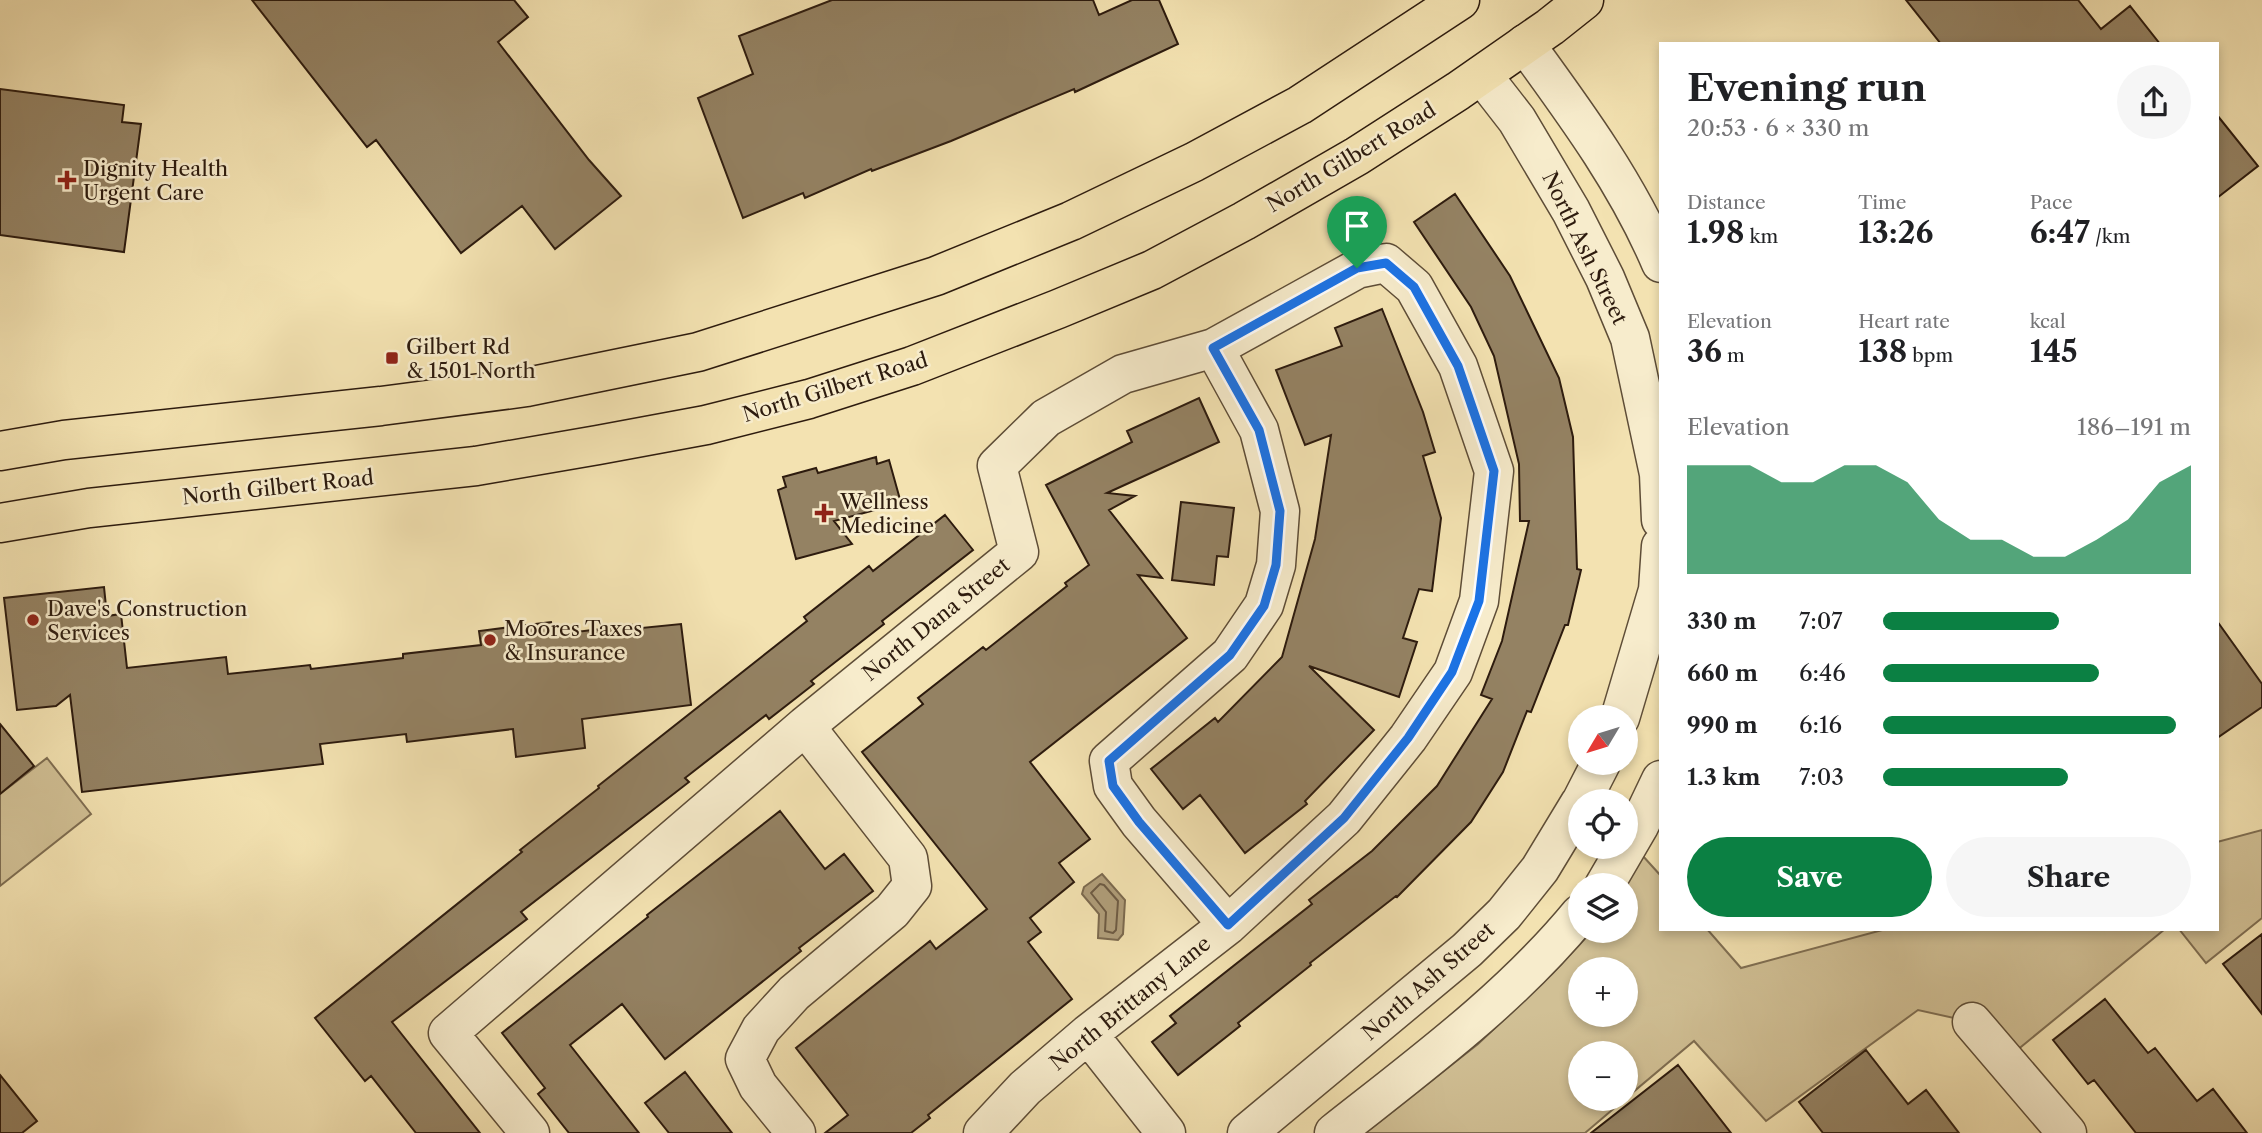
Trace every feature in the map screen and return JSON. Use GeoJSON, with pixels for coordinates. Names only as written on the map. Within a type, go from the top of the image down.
{"type":"FeatureCollection","features":[{"type":"Feature","properties":{"kind":"main road"},"geometry":{"type":"LineString","coordinates":[[0,451],[64,440],[381,406],[527,387],[698,352],[936,276],[1071,221],[1194,162],[1300,105],[1460,0]]}},
{"type":"Feature","properties":{"kind":"main road","name":"North Gilbert Road"},"geometry":{"type":"LineString","coordinates":[[0,523],[89,508],[476,466],[679,430],[809,399],[912,366],[1152,270],[1244,221],[1357,156],[1482,75],[1584,0]]}},
{"type":"Feature","properties":{"kind":"street"},"geometry":{"type":"LineString","coordinates":[[1525,44],[1599,147],[1630,198],[1659,259]]}},
{"type":"Feature","properties":{"kind":"street","name":"North Ash Street"},"geometry":{"type":"LineString","coordinates":[[1482,75],[1517,120],[1571,211],[1605,278],[1630,338],[1659,474]]}},
{"type":"Feature","properties":{"kind":"street","name":"North Dana Street"},"geometry":{"type":"LineString","coordinates":[[530,1133],[448,1033],[805,726],[1018,552],[997,467],[1046,418],[1123,373],[1213,348],[1357,268],[1386,263]]}},
{"type":"Feature","properties":{"kind":"street","name":"North Brittany Lane"},"geometry":{"type":"LineString","coordinates":[[983,1133],[1025,1088],[1088,1034],[1228,925],[1344,818],[1408,738],[1452,672],[1479,601],[1494,471],[1458,366],[1414,287],[1386,263]]}},
{"type":"Feature","properties":{"kind":"street"},"geometry":{"type":"LineString","coordinates":[[1213,348],[1259,430],[1280,511],[1276,565],[1264,606],[1230,655],[1109,761],[1113,786],[1132,813],[1228,925]]}},
{"type":"Feature","properties":{"kind":"street"},"geometry":{"type":"LineString","coordinates":[[1624,705],[1658,590],[1659,575]]}},
{"type":"Feature","properties":{"kind":"street"},"geometry":{"type":"LineString","coordinates":[[796,1133],[758,1086],[745,1059],[761,1029],[794,993],[892,911],[912,886],[908,858],[805,726]]}},
{"type":"Feature","properties":{"kind":"street"},"geometry":{"type":"LineString","coordinates":[[1612,873],[1639,826],[1659,783]]}},
{"type":"Feature","properties":{"kind":"street","name":"North Ash Street"},"geometry":{"type":"LineString","coordinates":[[1247,1133],[1467,950],[1504,914],[1540,869],[1568,823]]}},
{"type":"Feature","properties":{"kind":"street"},"geometry":{"type":"LineString","coordinates":[[1334,1133],[1477,1018],[1528,970],[1568,927]]}},
{"type":"Feature","properties":{"kind":"street"},"geometry":{"type":"LineString","coordinates":[[1972,1022],[2067,1133]]}},
{"type":"Feature","properties":{"kind":"street"},"geometry":{"type":"LineString","coordinates":[[1088,1034],[1166,1133]]}},
{"type":"Feature","properties":{"kind":"shaded area"},"geometry":{"type":"Polygon","coordinates":[[[47,758],[91,814],[0,886],[0,794],[47,758]]]}},
{"type":"Feature","properties":{"kind":"shaded area"},"geometry":{"type":"Polygon","coordinates":[[[2262,830],[2262,918],[2206,963],[2181,931],[2219,931],[2219,841],[2262,830]]]}},
{"type":"Feature","properties":{"kind":"shaded area"},"geometry":{"type":"Polygon","coordinates":[[[1642,855],[1659,874],[1659,931],[1709,931],[1741,968],[1879,931],[2163,931],[2005,1060],[1972,1022],[1918,1010],[1766,1121],[1694,1041],[1638,1088],[1638,1041],[1568,1041],[1568,1111],[1611,1111],[1585,1133],[1365,1133],[1478,1044],[1581,943],[1638,943],[1638,873],[1633,873],[1642,855]]]}},
{"type":"Feature","properties":{"kind":"water"},"geometry":{"type":"Polygon","coordinates":[[[1102,874],[1125,900],[1123,934],[1118,940],[1098,938],[1099,914],[1082,894],[1084,887],[1102,874]]]}},
{"type":"Feature","properties":{"kind":"building"},"geometry":{"type":"Polygon","coordinates":[[[252,0],[514,0],[528,17],[498,42],[589,160],[621,196],[555,249],[522,206],[461,253],[376,140],[367,147],[252,0]]]}},
{"type":"Feature","properties":{"kind":"building"},"geometry":{"type":"Polygon","coordinates":[[[832,0],[1093,0],[1099,15],[1132,0],[1159,0],[1178,44],[1075,92],[1074,89],[805,198],[803,193],[743,218],[698,98],[753,74],[739,36],[832,0]]]}},
{"type":"Feature","properties":{"kind":"building"},"geometry":{"type":"Polygon","coordinates":[[[1906,0],[2078,0],[2101,29],[2130,6],[2158,42],[1939,42],[1906,0]]]}},
{"type":"Feature","properties":{"kind":"building","name":"Dignity Health Urgent Care"},"geometry":{"type":"Polygon","coordinates":[[[0,89],[124,105],[122,122],[141,124],[124,252],[0,235],[0,89]]]}},
{"type":"Feature","properties":{"kind":"building"},"geometry":{"type":"Polygon","coordinates":[[[2219,117],[2258,166],[2219,196],[2219,117]]]}},
{"type":"Feature","properties":{"kind":"building"},"geometry":{"type":"Polygon","coordinates":[[[1455,194],[1510,276],[1559,378],[1573,437],[1577,569],[1581,570],[1568,625],[1565,625],[1531,712],[1527,711],[1503,772],[1471,822],[1397,897],[1310,963],[1311,965],[1238,1023],[1240,1026],[1178,1075],[1152,1042],[1176,1023],[1170,1016],[1312,904],[1309,900],[1372,851],[1437,786],[1492,699],[1481,695],[1502,641],[1529,521],[1520,521],[1519,464],[1494,356],[1471,307],[1414,222],[1455,194]]]}},
{"type":"Feature","properties":{"kind":"building"},"geometry":{"type":"Polygon","coordinates":[[[1382,309],[1423,412],[1435,452],[1423,456],[1441,518],[1432,591],[1419,589],[1403,638],[1417,642],[1399,697],[1309,666],[1374,730],[1305,801],[1307,804],[1245,853],[1200,795],[1183,809],[1151,769],[1215,718],[1218,722],[1282,657],[1315,539],[1331,435],[1305,445],[1276,370],[1342,346],[1335,328],[1382,309]]]}},
{"type":"Feature","properties":{"kind":"building"},"geometry":{"type":"Polygon","coordinates":[[[1199,398],[1219,442],[1107,493],[1135,496],[1109,510],[1162,578],[1138,575],[1187,638],[1030,762],[1090,839],[1059,863],[1074,882],[1030,918],[1041,932],[1028,942],[1072,999],[928,1115],[930,1118],[911,1133],[825,1133],[848,1115],[796,1048],[930,941],[936,949],[987,909],[862,752],[923,704],[918,698],[983,647],[986,650],[1067,586],[1065,583],[1089,565],[1046,485],[1132,442],[1127,431],[1199,398]]]}},
{"type":"Feature","properties":{"kind":"building","name":"Wellness Medicine"},"geometry":{"type":"Polygon","coordinates":[[[876,457],[877,464],[889,460],[901,503],[834,521],[852,544],[796,559],[778,490],[786,487],[783,477],[816,468],[818,473],[876,457]]]}},
{"type":"Feature","properties":{"kind":"building"},"geometry":{"type":"Polygon","coordinates":[[[1181,502],[1234,508],[1228,557],[1217,556],[1214,585],[1172,580],[1181,502]]]}},
{"type":"Feature","properties":{"kind":"building"},"geometry":{"type":"Polygon","coordinates":[[[945,515],[973,550],[882,621],[884,624],[811,681],[814,684],[769,719],[766,715],[685,778],[689,782],[521,912],[527,919],[392,1022],[480,1133],[416,1133],[371,1076],[365,1081],[315,1018],[522,852],[520,850],[599,788],[598,786],[807,621],[804,617],[869,566],[873,571],[945,515]]]}},
{"type":"Feature","properties":{"kind":"building"},"geometry":{"type":"Polygon","coordinates":[[[104,587],[107,616],[121,614],[127,668],[226,657],[228,674],[310,665],[311,669],[481,645],[479,631],[551,622],[553,635],[632,625],[632,629],[681,624],[691,705],[582,719],[585,748],[516,757],[513,729],[407,742],[406,734],[320,744],[323,764],[82,792],[70,695],[56,706],[17,710],[4,598],[104,587]]]}},
{"type":"Feature","properties":{"kind":"building"},"geometry":{"type":"Polygon","coordinates":[[[2219,624],[2262,684],[2262,707],[2219,737],[2219,624]]]}},
{"type":"Feature","properties":{"kind":"building"},"geometry":{"type":"Polygon","coordinates":[[[0,724],[34,766],[0,794],[0,724]]]}},
{"type":"Feature","properties":{"kind":"building"},"geometry":{"type":"Polygon","coordinates":[[[780,811],[825,869],[844,854],[873,891],[799,948],[801,951],[665,1059],[622,1004],[570,1045],[639,1133],[569,1133],[538,1094],[545,1088],[502,1033],[780,811]]]}},
{"type":"Feature","properties":{"kind":"building"},"geometry":{"type":"Polygon","coordinates":[[[2262,934],[2262,1014],[2223,964],[2262,934]]]}},
{"type":"Feature","properties":{"kind":"building"},"geometry":{"type":"Polygon","coordinates":[[[2105,999],[2148,1053],[2155,1048],[2197,1101],[2213,1089],[2247,1133],[2136,1133],[2094,1080],[2088,1084],[2053,1040],[2105,999]]]}},
{"type":"Feature","properties":{"kind":"building"},"geometry":{"type":"Polygon","coordinates":[[[1866,1050],[1908,1104],[1926,1090],[1959,1133],[1823,1133],[1799,1102],[1866,1050]]]}},
{"type":"Feature","properties":{"kind":"building"},"geometry":{"type":"Polygon","coordinates":[[[1678,1065],[1731,1133],[1591,1133],[1619,1111],[1638,1111],[1638,1096],[1678,1065]]]}},
{"type":"Feature","properties":{"kind":"building"},"geometry":{"type":"Polygon","coordinates":[[[685,1072],[732,1133],[669,1133],[645,1103],[685,1072]]]}},
{"type":"Feature","properties":{"kind":"building"},"geometry":{"type":"Polygon","coordinates":[[[0,1075],[37,1121],[22,1133],[0,1133],[0,1075]]]}},
{"type":"Feature","properties":{"kind":"place","name":"Dignity Health Urgent Care"},"geometry":{"type":"Point","coordinates":[67,180]}},
{"type":"Feature","properties":{"kind":"place","name":"Gilbert Rd & 1501 North"},"geometry":{"type":"Point","coordinates":[392,358]}},
{"type":"Feature","properties":{"kind":"place","name":"Wellness Medicine"},"geometry":{"type":"Point","coordinates":[824,513]}},
{"type":"Feature","properties":{"kind":"place","name":"Dave's Construction Services"},"geometry":{"type":"Point","coordinates":[33,620]}},
{"type":"Feature","properties":{"kind":"place","name":"Moores Taxes & Insurance"},"geometry":{"type":"Point","coordinates":[490,640]}},
{"type":"Feature","properties":{"kind":"route"},"geometry":{"type":"LineString","coordinates":[[1386,263],[1414,287],[1458,366],[1494,471],[1479,601],[1452,672],[1408,738],[1344,818],[1228,925],[1139,822],[1113,786],[1109,761],[1230,655],[1264,606],[1276,565],[1280,511],[1259,430],[1213,348],[1357,268],[1386,263]]}}]}
